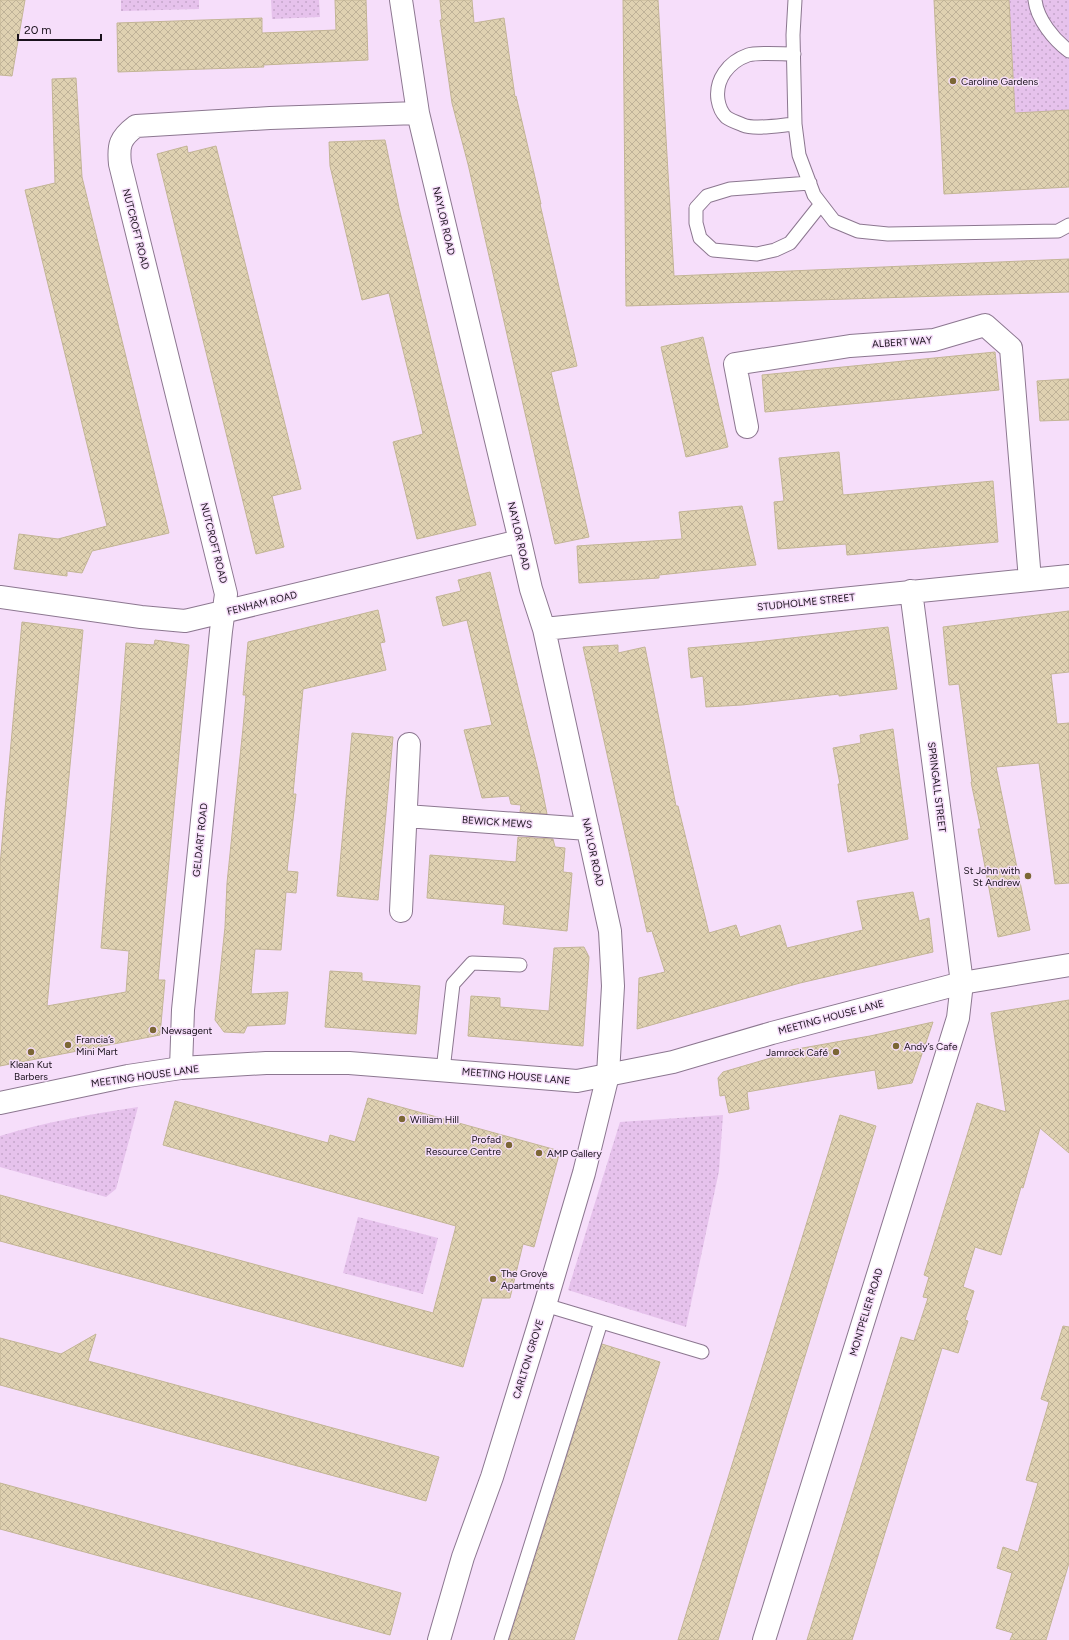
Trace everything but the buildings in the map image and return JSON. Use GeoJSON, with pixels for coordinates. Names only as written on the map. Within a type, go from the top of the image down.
{"type":"FeatureCollection","features":[{"type":"Feature","properties":{"kind":"street","name":"NAYLOR ROAD"},"geometry":{"type":"LineString","coordinates":[[401,0],[418,113],[531,589],[544,629],[610,931],[613,986],[608,1075]]}},
{"type":"Feature","properties":{"kind":"street","name":"NUTCROFT ROAD"},"geometry":{"type":"LineString","coordinates":[[224,612],[226,594],[120,164],[118,149],[124,135],[136,126],[270,118],[418,113]]}},
{"type":"Feature","properties":{"kind":"street","name":"ALBERT WAY"},"geometry":{"type":"LineString","coordinates":[[747,427],[735,364],[850,346],[934,340],[985,325],[1011,348],[1030,580]]}},
{"type":"Feature","properties":{"kind":"street","name":"FENHAM ROAD"},"geometry":{"type":"LineString","coordinates":[[0,597],[141,617],[185,621],[520,541]]}},
{"type":"Feature","properties":{"kind":"street","name":"STUDHOLME STREET"},"geometry":{"type":"LineString","coordinates":[[544,629],[1069,576]]}},
{"type":"Feature","properties":{"kind":"street","name":"SPRINGALL STREET"},"geometry":{"type":"LineString","coordinates":[[911,591],[962,983]]}},
{"type":"Feature","properties":{"kind":"street","name":"GELDART ROAD"},"geometry":{"type":"LineString","coordinates":[[181,1068],[183,1010],[224,612]]}},
{"type":"Feature","properties":{"kind":"street"},"geometry":{"type":"LineString","coordinates":[[400,911],[409,744]]}},
{"type":"Feature","properties":{"kind":"street","name":"BEWICK MEWS"},"geometry":{"type":"LineString","coordinates":[[406,816],[588,829]]}},
{"type":"Feature","properties":{"kind":"street","name":"MEETING HOUSE LANE"},"geometry":{"type":"LineString","coordinates":[[0,1103],[128,1076],[181,1068],[266,1063],[349,1063],[577,1081],[673,1062],[772,1033],[962,983],[1069,965]]}},
{"type":"Feature","properties":{"kind":"street","name":"MONTPELIER ROAD"},"geometry":{"type":"LineString","coordinates":[[764,1640],[958,1018],[962,983]]}},
{"type":"Feature","properties":{"kind":"street","name":"CARLTON GROVE"},"geometry":{"type":"LineString","coordinates":[[439,1640],[462,1557],[492,1477],[545,1305],[584,1173],[608,1075]]}},
{"type":"Feature","properties":{"kind":"lane"},"geometry":{"type":"LineString","coordinates":[[795,0],[795,124],[799,155],[814,195],[834,221],[858,231],[888,234],[1058,231],[1069,225]]}},
{"type":"Feature","properties":{"kind":"lane"},"geometry":{"type":"LineString","coordinates":[[1035,0],[1035,5],[1046,27],[1069,51]]}},
{"type":"Feature","properties":{"kind":"lane"},"geometry":{"type":"LineString","coordinates":[[794,54],[749,55],[737,61],[726,70],[720,79],[717,94],[719,106],[726,117],[744,126],[759,127],[795,124]]}},
{"type":"Feature","properties":{"kind":"lane"},"geometry":{"type":"LineString","coordinates":[[810,183],[730,189],[707,196],[696,208],[696,223],[700,238],[713,250],[757,254],[775,250],[790,243],[821,204]]}},
{"type":"Feature","properties":{"kind":"lane"},"geometry":{"type":"LineString","coordinates":[[443,1070],[453,984],[472,963],[520,965]]}},
{"type":"Feature","properties":{"kind":"lane"},"geometry":{"type":"LineString","coordinates":[[545,1305],[702,1352]]}},
{"type":"Feature","properties":{"kind":"lane"},"geometry":{"type":"LineString","coordinates":[[501,1640],[601,1322]]}},
{"type":"Feature","properties":{"kind":"shaded area"},"geometry":{"type":"Polygon","coordinates":[[[121,0],[199,0],[199,9],[121,11],[121,0]]]}},
{"type":"Feature","properties":{"kind":"shaded area"},"geometry":{"type":"Polygon","coordinates":[[[271,0],[319,0],[320,17],[272,19],[271,0]]]}},
{"type":"Feature","properties":{"kind":"shaded area"},"geometry":{"type":"Polygon","coordinates":[[[1009,0],[1069,0],[1069,110],[1015,113],[1009,0]]]}},
{"type":"Feature","properties":{"kind":"shaded area"},"geometry":{"type":"Polygon","coordinates":[[[138,1107],[116,1189],[106,1197],[0,1167],[0,1136],[69,1119],[138,1107]]]}},
{"type":"Feature","properties":{"kind":"shaded area"},"geometry":{"type":"Polygon","coordinates":[[[723,1115],[719,1171],[686,1327],[568,1290],[620,1122],[723,1115]]]}},
{"type":"Feature","properties":{"kind":"shaded area"},"geometry":{"type":"Polygon","coordinates":[[[358,1217],[438,1238],[423,1294],[343,1273],[358,1217]]]}},
{"type":"Feature","properties":{"kind":"place","name":"Caroline Gardens"},"geometry":{"type":"Point","coordinates":[953,81]}},
{"type":"Feature","properties":{"kind":"place","name":"St John with St Andrew"},"geometry":{"type":"Point","coordinates":[1028,876]}},
{"type":"Feature","properties":{"kind":"place","name":"Newsagent"},"geometry":{"type":"Point","coordinates":[153,1030]}},
{"type":"Feature","properties":{"kind":"place","name":"Francia’s Mini Mart"},"geometry":{"type":"Point","coordinates":[68,1045]}},
{"type":"Feature","properties":{"kind":"place","name":"Andy’s Cafe"},"geometry":{"type":"Point","coordinates":[896,1046]}},
{"type":"Feature","properties":{"kind":"place","name":"Klean Kut Barbers"},"geometry":{"type":"Point","coordinates":[31,1052]}},
{"type":"Feature","properties":{"kind":"place","name":"Jamrock Café"},"geometry":{"type":"Point","coordinates":[836,1052]}},
{"type":"Feature","properties":{"kind":"place","name":"William Hill"},"geometry":{"type":"Point","coordinates":[402,1119]}},
{"type":"Feature","properties":{"kind":"place","name":"Profad Resource Centre"},"geometry":{"type":"Point","coordinates":[509,1145]}},
{"type":"Feature","properties":{"kind":"place","name":"AMP Gallery"},"geometry":{"type":"Point","coordinates":[539,1153]}},
{"type":"Feature","properties":{"kind":"place","name":"The Grove Apartments"},"geometry":{"type":"Point","coordinates":[493,1279]}}]}
